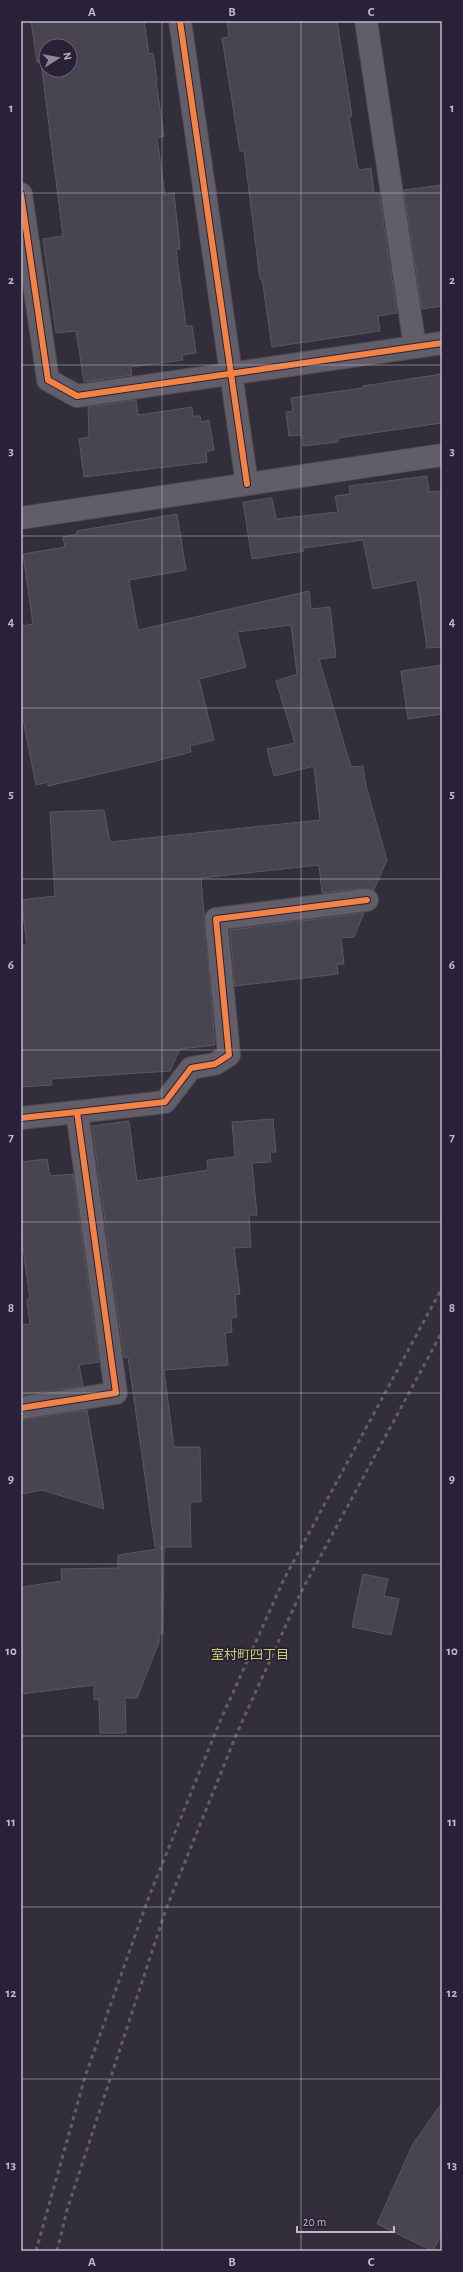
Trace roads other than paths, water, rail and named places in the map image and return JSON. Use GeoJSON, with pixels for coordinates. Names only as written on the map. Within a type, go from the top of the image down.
{"type":"FeatureCollection","features":[{"type":"Feature","properties":{"kind":"street"},"geometry":{"type":"LineString","coordinates":[[180,21],[229,374],[247,484]]}},
{"type":"Feature","properties":{"kind":"street"},"geometry":{"type":"LineString","coordinates":[[366,21],[415,347]]}},
{"type":"Feature","properties":{"kind":"street"},"geometry":{"type":"LineString","coordinates":[[21,194],[48,380],[77,396],[442,343]]}},
{"type":"Feature","properties":{"kind":"street"},"geometry":{"type":"LineString","coordinates":[[21,518],[442,455]]}},
{"type":"Feature","properties":{"kind":"street"},"geometry":{"type":"LineString","coordinates":[[21,1118],[165,1102],[191,1068],[215,1064],[229,1055],[216,919],[367,900]]}},
{"type":"Feature","properties":{"kind":"street"},"geometry":{"type":"LineString","coordinates":[[21,1408],[116,1393],[76,1112]]}},
{"type":"Feature","properties":{"kind":"railway"},"geometry":{"type":"LineString","coordinates":[[36,2251],[85,2077],[148,1899],[218,1726],[284,1579],[442,1288]]}},
{"type":"Feature","properties":{"kind":"railway"},"geometry":{"type":"LineString","coordinates":[[57,2251],[67,2210],[166,1909],[237,1733],[300,1594],[442,1332]]}},
{"type":"Feature","properties":{"kind":"district","name":"室村町四丁目"},"geometry":{"type":"Point","coordinates":[250,1655]}}]}
